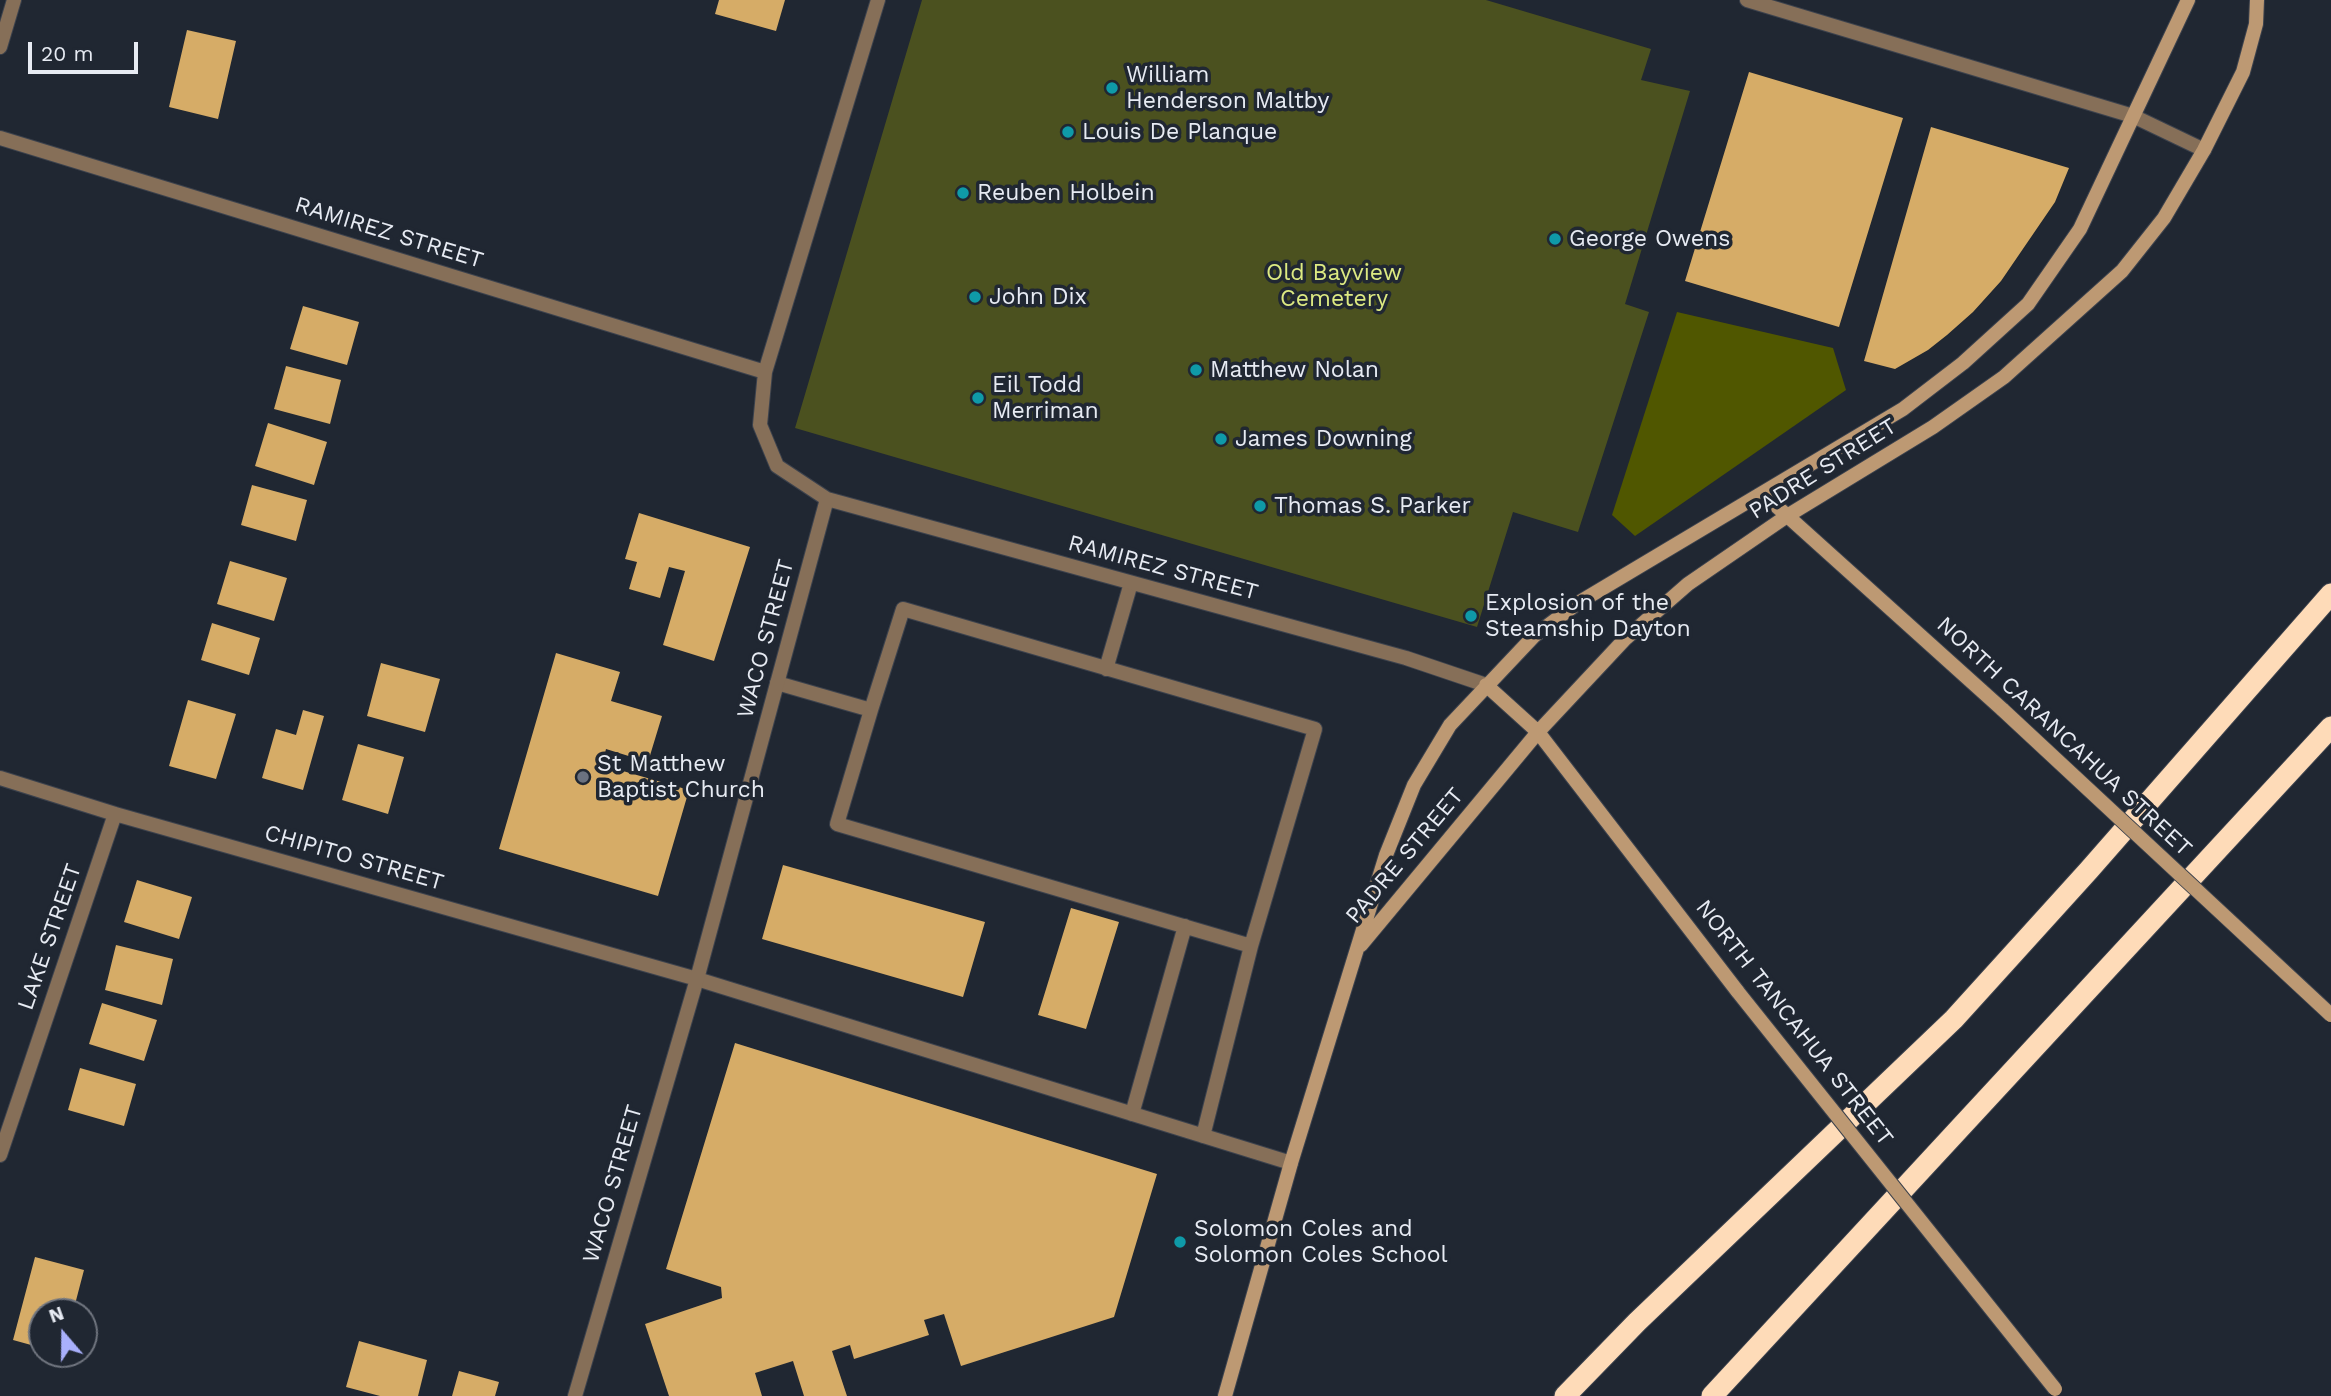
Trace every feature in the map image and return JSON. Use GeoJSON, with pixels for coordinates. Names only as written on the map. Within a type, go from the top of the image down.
{"type":"FeatureCollection","features":[{"type":"Feature","properties":{"kind":"highway"},"geometry":{"type":"LineString","coordinates":[[1565,1396],[1637,1322],[1954,1018],[2098,860],[2331,594]]}},
{"type":"Feature","properties":{"kind":"highway"},"geometry":{"type":"LineString","coordinates":[[1712,1396],[2331,727]]}},
{"type":"Feature","properties":{"kind":"main road","name":"PADRE STREET"},"geometry":{"type":"LineString","coordinates":[[1225,1396],[1291,1163],[1386,855],[1414,785],[1450,725],[1534,636],[1578,603],[1903,410],[1963,363],[2028,304],[2080,229],[2188,0]]}},
{"type":"Feature","properties":{"kind":"main road","name":"PADRE STREET"},"geometry":{"type":"LineString","coordinates":[[1358,948],[1538,732],[1625,639],[1688,584],[1787,516],[1933,427],[2004,377],[2122,271],[2164,218],[2204,150],[2243,72],[2256,24],[2257,0]]}},
{"type":"Feature","properties":{"kind":"main road","name":"NORTH CARANCAHUA STREET"},"geometry":{"type":"LineString","coordinates":[[1763,494],[2003,710],[2331,1015]]}},
{"type":"Feature","properties":{"kind":"main road","name":"NORTH TANCAHUA STREET"},"geometry":{"type":"LineString","coordinates":[[1486,685],[1538,732],[1738,992],[2057,1393]]}},
{"type":"Feature","properties":{"kind":"street"},"geometry":{"type":"LineString","coordinates":[[0,47],[14,0]]}},
{"type":"Feature","properties":{"kind":"street"},"geometry":{"type":"LineString","coordinates":[[827,499],[777,466],[760,425],[765,372],[878,0]]}},
{"type":"Feature","properties":{"kind":"street"},"geometry":{"type":"LineString","coordinates":[[1747,0],[2133,116],[2204,150]]}},
{"type":"Feature","properties":{"kind":"street","name":"RAMIREZ STREET"},"geometry":{"type":"LineString","coordinates":[[0,138],[765,372]]}},
{"type":"Feature","properties":{"kind":"street","name":"RAMIREZ STREET"},"geometry":{"type":"LineString","coordinates":[[827,499],[1406,658],[1486,685]]}},
{"type":"Feature","properties":{"kind":"street","name":"WACO STREET"},"geometry":{"type":"LineString","coordinates":[[575,1396],[696,979],[827,499]]}},
{"type":"Feature","properties":{"kind":"street"},"geometry":{"type":"LineString","coordinates":[[1106,669],[1132,583]]}},
{"type":"Feature","properties":{"kind":"street"},"geometry":{"type":"LineString","coordinates":[[1203,1136],[1251,946],[1315,729],[903,609],[836,824],[1251,946]]}},
{"type":"Feature","properties":{"kind":"street"},"geometry":{"type":"LineString","coordinates":[[777,683],[871,710]]}},
{"type":"Feature","properties":{"kind":"street","name":"CHIPITO STREET"},"geometry":{"type":"LineString","coordinates":[[0,778],[116,814],[696,979],[1291,1163]]}},
{"type":"Feature","properties":{"kind":"street","name":"LAKE STREET"},"geometry":{"type":"LineString","coordinates":[[0,1155],[116,814]]}},
{"type":"Feature","properties":{"kind":"street"},"geometry":{"type":"LineString","coordinates":[[1132,1114],[1185,926]]}},
{"type":"Feature","properties":{"kind":"green space","name":"Old Bayview Cemetery"},"geometry":{"type":"Polygon","coordinates":[[[922,0],[1486,0],[1651,49],[1641,80],[1690,91],[1625,304],[1649,312],[1578,532],[1513,512],[1477,627],[795,428],[922,0]]]}},
{"type":"Feature","properties":{"kind":"green space"},"geometry":{"type":"Polygon","coordinates":[[[1677,312],[1833,348],[1846,390],[1635,536],[1612,515],[1677,312]]]}},
{"type":"Feature","properties":{"kind":"building"},"geometry":{"type":"Polygon","coordinates":[[[719,0],[785,0],[776,31],[715,14],[719,0]]]}},
{"type":"Feature","properties":{"kind":"building"},"geometry":{"type":"Polygon","coordinates":[[[187,30],[236,41],[218,119],[169,107],[187,30]]]}},
{"type":"Feature","properties":{"kind":"building"},"geometry":{"type":"Polygon","coordinates":[[[1749,72],[1903,118],[1839,327],[1685,281],[1749,72]]]}},
{"type":"Feature","properties":{"kind":"building"},"geometry":{"type":"Polygon","coordinates":[[[1931,127],[2069,168],[2055,202],[2001,281],[1973,312],[1947,335],[1928,350],[1895,369],[1864,361],[1931,127]]]}},
{"type":"Feature","properties":{"kind":"building"},"geometry":{"type":"Polygon","coordinates":[[[303,306],[359,322],[347,365],[290,349],[303,306]]]}},
{"type":"Feature","properties":{"kind":"building"},"geometry":{"type":"Polygon","coordinates":[[[286,366],[341,380],[330,424],[274,409],[286,366]]]}},
{"type":"Feature","properties":{"kind":"building"},"geometry":{"type":"Polygon","coordinates":[[[268,423],[327,442],[314,485],[255,466],[268,423]]]}},
{"type":"Feature","properties":{"kind":"building"},"geometry":{"type":"Polygon","coordinates":[[[252,485],[307,500],[296,541],[241,525],[252,485]]]}},
{"type":"Feature","properties":{"kind":"building"},"geometry":{"type":"Polygon","coordinates":[[[639,513],[750,547],[714,661],[663,645],[685,571],[669,567],[660,598],[629,589],[637,562],[625,559],[639,513]]]}},
{"type":"Feature","properties":{"kind":"building"},"geometry":{"type":"Polygon","coordinates":[[[230,561],[287,578],[274,621],[217,604],[230,561]]]}},
{"type":"Feature","properties":{"kind":"building"},"geometry":{"type":"Polygon","coordinates":[[[212,623],[260,638],[249,675],[201,660],[212,623]]]}},
{"type":"Feature","properties":{"kind":"building","name":"St Matthew Baptist Church"},"geometry":{"type":"Polygon","coordinates":[[[556,653],[620,672],[611,701],[662,716],[648,762],[606,749],[602,765],[689,790],[658,896],[499,849],[556,653]]]}},
{"type":"Feature","properties":{"kind":"building"},"geometry":{"type":"Polygon","coordinates":[[[381,663],[440,679],[425,732],[367,716],[381,663]]]}},
{"type":"Feature","properties":{"kind":"building"},"geometry":{"type":"Polygon","coordinates":[[[188,700],[236,714],[216,779],[169,766],[188,700]]]}},
{"type":"Feature","properties":{"kind":"building"},"geometry":{"type":"Polygon","coordinates":[[[303,710],[324,716],[303,790],[262,778],[276,729],[296,735],[303,710]]]}},
{"type":"Feature","properties":{"kind":"building"},"geometry":{"type":"Polygon","coordinates":[[[358,744],[404,757],[388,814],[342,800],[358,744]]]}},
{"type":"Feature","properties":{"kind":"building"},"geometry":{"type":"Polygon","coordinates":[[[783,865],[985,922],[963,997],[762,939],[783,865]]]}},
{"type":"Feature","properties":{"kind":"building"},"geometry":{"type":"Polygon","coordinates":[[[137,880],[192,897],[179,939],[124,922],[137,880]]]}},
{"type":"Feature","properties":{"kind":"building"},"geometry":{"type":"Polygon","coordinates":[[[1071,908],[1119,922],[1086,1029],[1038,1015],[1071,908]]]}},
{"type":"Feature","properties":{"kind":"building"},"geometry":{"type":"Polygon","coordinates":[[[116,945],[173,959],[162,1005],[105,990],[116,945]]]}},
{"type":"Feature","properties":{"kind":"building"},"geometry":{"type":"Polygon","coordinates":[[[102,1003],[157,1020],[144,1061],[89,1044],[102,1003]]]}},
{"type":"Feature","properties":{"kind":"building"},"geometry":{"type":"Polygon","coordinates":[[[735,1043],[1157,1174],[1114,1317],[961,1366],[944,1314],[924,1320],[929,1335],[854,1359],[850,1345],[832,1351],[847,1396],[804,1396],[793,1361],[755,1373],[762,1396],[669,1396],[645,1324],[722,1298],[721,1287],[666,1269],[735,1043]]]}},
{"type":"Feature","properties":{"kind":"building"},"geometry":{"type":"Polygon","coordinates":[[[80,1068],[136,1084],[124,1126],[68,1110],[80,1068]]]}},
{"type":"Feature","properties":{"kind":"building"},"geometry":{"type":"Polygon","coordinates":[[[35,1257],[84,1270],[77,1298],[28,1298],[28,1344],[13,1340],[35,1257]]]}},
{"type":"Feature","properties":{"kind":"building"},"geometry":{"type":"Polygon","coordinates":[[[359,1341],[427,1360],[418,1396],[380,1396],[346,1387],[359,1341]]]}},
{"type":"Feature","properties":{"kind":"building"},"geometry":{"type":"Polygon","coordinates":[[[459,1371],[499,1382],[495,1396],[452,1396],[459,1371]]]}},
{"type":"Feature","properties":{"kind":"place","name":"William Henderson Maltby"},"geometry":{"type":"Point","coordinates":[1112,88]}},
{"type":"Feature","properties":{"kind":"place","name":"Louis De Planque"},"geometry":{"type":"Point","coordinates":[1068,132]}},
{"type":"Feature","properties":{"kind":"place","name":"Reuben Holbein"},"geometry":{"type":"Point","coordinates":[963,193]}},
{"type":"Feature","properties":{"kind":"place","name":"George Owens"},"geometry":{"type":"Point","coordinates":[1555,239]}},
{"type":"Feature","properties":{"kind":"place","name":"John Dix"},"geometry":{"type":"Point","coordinates":[975,297]}},
{"type":"Feature","properties":{"kind":"place","name":"Matthew Nolan"},"geometry":{"type":"Point","coordinates":[1196,370]}},
{"type":"Feature","properties":{"kind":"place","name":"Eil Todd Merriman"},"geometry":{"type":"Point","coordinates":[978,398]}},
{"type":"Feature","properties":{"kind":"place","name":"James Downing"},"geometry":{"type":"Point","coordinates":[1221,439]}},
{"type":"Feature","properties":{"kind":"place","name":"Thomas S. Parker"},"geometry":{"type":"Point","coordinates":[1260,506]}},
{"type":"Feature","properties":{"kind":"place","name":"Explosion of the Steamship Dayton"},"geometry":{"type":"Point","coordinates":[1471,616]}},
{"type":"Feature","properties":{"kind":"place","name":"St Matthew Baptist Church"},"geometry":{"type":"Point","coordinates":[583,777]}},
{"type":"Feature","properties":{"kind":"place","name":"Solomon Coles and Solomon Coles School"},"geometry":{"type":"Point","coordinates":[1180,1242]}}]}
